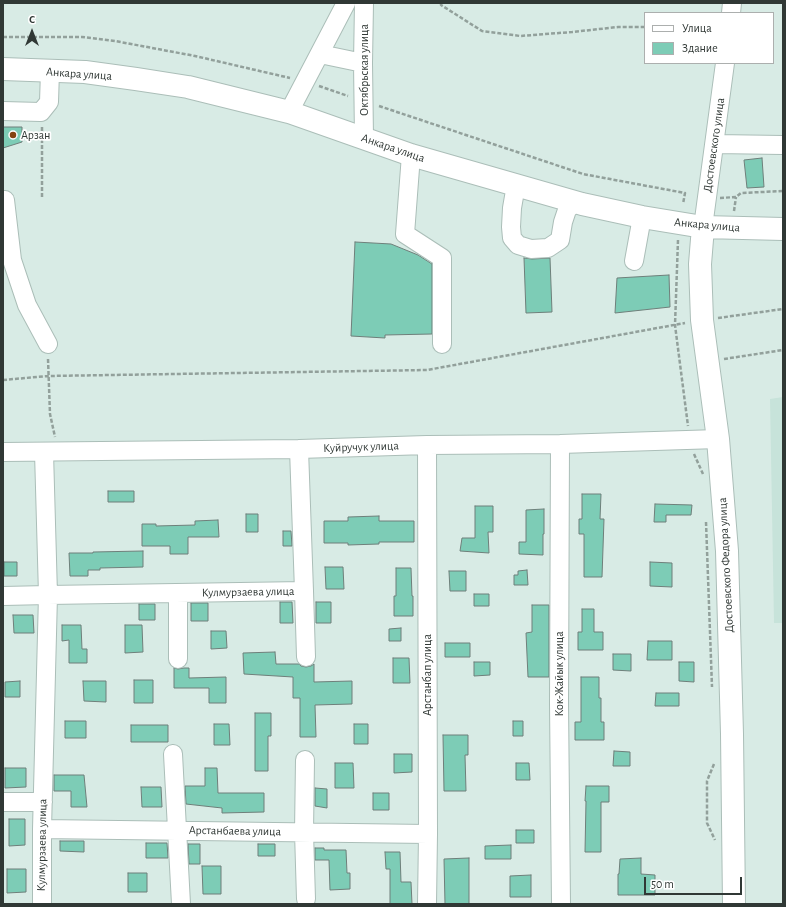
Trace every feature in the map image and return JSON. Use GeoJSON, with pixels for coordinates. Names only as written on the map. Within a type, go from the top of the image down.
{"type":"FeatureCollection","features":[{"type":"Feature","properties":{"kind":"main road","name":"Анкара улица"},"geometry":{"type":"LineString","coordinates":[[3,69],[85,72],[188,87],[289,112],[411,155],[575,202],[642,217],[703,227],[783,229]]}},
{"type":"Feature","properties":{"kind":"main road","name":"Достоевского Федора улица"},"geometry":{"type":"LineString","coordinates":[[703,227],[700,264],[702,320],[718,439],[727,551],[732,734],[734,904]]}},
{"type":"Feature","properties":{"kind":"street"},"geometry":{"type":"LineString","coordinates":[[289,112],[346,3]]}},
{"type":"Feature","properties":{"kind":"street","name":"Октябрьская улица"},"geometry":{"type":"LineString","coordinates":[[364,3],[364,138]]}},
{"type":"Feature","properties":{"kind":"street"},"geometry":{"type":"LineString","coordinates":[[320,54],[363,63]]}},
{"type":"Feature","properties":{"kind":"street","name":"Достоевского улица"},"geometry":{"type":"LineString","coordinates":[[703,227],[725,64]]}},
{"type":"Feature","properties":{"kind":"street"},"geometry":{"type":"LineString","coordinates":[[3,111],[41,112],[49,102],[50,71]]}},
{"type":"Feature","properties":{"kind":"street"},"geometry":{"type":"LineString","coordinates":[[715,144],[783,145]]}},
{"type":"Feature","properties":{"kind":"street"},"geometry":{"type":"LineString","coordinates":[[411,155],[405,234],[442,258],[442,344]]}},
{"type":"Feature","properties":{"kind":"street"},"geometry":{"type":"LineString","coordinates":[[516,185],[512,208],[512,238],[518,245],[531,249],[548,248],[560,240],[562,222],[567,210],[575,202]]}},
{"type":"Feature","properties":{"kind":"street"},"geometry":{"type":"LineString","coordinates":[[5,200],[12,260],[27,305],[48,344]]}},
{"type":"Feature","properties":{"kind":"street"},"geometry":{"type":"LineString","coordinates":[[634,262],[642,217]]}},
{"type":"Feature","properties":{"kind":"street","name":"Куйручук улица"},"geometry":{"type":"LineString","coordinates":[[3,452],[299,449],[427,445],[560,444],[718,439]]}},
{"type":"Feature","properties":{"kind":"street","name":"Кок-Жайык улица"},"geometry":{"type":"LineString","coordinates":[[560,444],[559,703],[561,904]]}},
{"type":"Feature","properties":{"kind":"street","name":"Арстанбап улица"},"geometry":{"type":"LineString","coordinates":[[427,445],[427,904]]}},
{"type":"Feature","properties":{"kind":"street","name":"Кулмурзаева улица"},"geometry":{"type":"LineString","coordinates":[[3,596],[304,591],[299,449]]}},
{"type":"Feature","properties":{"kind":"street","name":"Кулмурзаева улица"},"geometry":{"type":"LineString","coordinates":[[42,904],[42,829],[51,452]]}},
{"type":"Feature","properties":{"kind":"street"},"geometry":{"type":"LineString","coordinates":[[304,591],[306,657]]}},
{"type":"Feature","properties":{"kind":"street"},"geometry":{"type":"LineString","coordinates":[[178,593],[178,659]]}},
{"type":"Feature","properties":{"kind":"street"},"geometry":{"type":"LineString","coordinates":[[173,754],[181,904]]}},
{"type":"Feature","properties":{"kind":"street"},"geometry":{"type":"LineString","coordinates":[[305,760],[304,832],[306,899]]}},
{"type":"Feature","properties":{"kind":"street"},"geometry":{"type":"LineString","coordinates":[[3,802],[43,802]]}},
{"type":"Feature","properties":{"kind":"street","name":"Арстанбаева улица"},"geometry":{"type":"LineString","coordinates":[[42,829],[428,834]]}},
{"type":"Feature","properties":{"kind":"path"},"geometry":{"type":"LineString","coordinates":[[441,3],[441,5],[482,32],[520,36],[572,32],[618,26],[644,27]]}},
{"type":"Feature","properties":{"kind":"path"},"geometry":{"type":"LineString","coordinates":[[3,37],[82,37],[115,41],[195,56],[292,78]]}},
{"type":"Feature","properties":{"kind":"path"},"geometry":{"type":"LineString","coordinates":[[313,84],[355,98]]}},
{"type":"Feature","properties":{"kind":"path"},"geometry":{"type":"LineString","coordinates":[[376,105],[583,174],[685,193],[683,204]]}},
{"type":"Feature","properties":{"kind":"path"},"geometry":{"type":"LineString","coordinates":[[41,112],[42,198]]}},
{"type":"Feature","properties":{"kind":"path"},"geometry":{"type":"LineString","coordinates":[[720,198],[736,197],[741,193],[783,191]]}},
{"type":"Feature","properties":{"kind":"path"},"geometry":{"type":"LineString","coordinates":[[734,213],[736,197]]}},
{"type":"Feature","properties":{"kind":"path"},"geometry":{"type":"LineString","coordinates":[[678,237],[675,324],[690,440],[704,478]]}},
{"type":"Feature","properties":{"kind":"path"},"geometry":{"type":"LineString","coordinates":[[3,380],[48,376],[427,370],[675,324],[783,309]]}},
{"type":"Feature","properties":{"kind":"path"},"geometry":{"type":"LineString","coordinates":[[707,362],[783,350]]}},
{"type":"Feature","properties":{"kind":"path"},"geometry":{"type":"LineString","coordinates":[[48,376],[51,452]]}},
{"type":"Feature","properties":{"kind":"path"},"geometry":{"type":"LineString","coordinates":[[706,517],[712,692]]}},
{"type":"Feature","properties":{"kind":"path"},"geometry":{"type":"LineString","coordinates":[[715,763],[707,781],[707,823],[716,841]]}},
{"type":"Feature","properties":{"kind":"shaded area"},"geometry":{"type":"Polygon","coordinates":[[[783,397],[783,623],[774,623],[770,399],[783,397]]]}},
{"type":"Feature","properties":{"kind":"building","name":"Арзан"},"geometry":{"type":"Polygon","coordinates":[[[3,127],[22,127],[22,142],[3,148],[3,127]]]}},
{"type":"Feature","properties":{"kind":"building"},"geometry":{"type":"Polygon","coordinates":[[[762,158],[764,187],[747,188],[744,160],[762,158]]]}},
{"type":"Feature","properties":{"kind":"building"},"geometry":{"type":"Polygon","coordinates":[[[355,242],[391,244],[418,255],[432,264],[432,334],[385,335],[385,338],[351,336],[355,242]]]}},
{"type":"Feature","properties":{"kind":"building"},"geometry":{"type":"Polygon","coordinates":[[[524,258],[550,258],[552,312],[526,313],[524,258]]]}},
{"type":"Feature","properties":{"kind":"building"},"geometry":{"type":"Polygon","coordinates":[[[669,275],[670,307],[615,313],[617,278],[669,275]]]}},
{"type":"Feature","properties":{"kind":"building"},"geometry":{"type":"Polygon","coordinates":[[[108,491],[134,491],[134,502],[108,502],[108,491]]]}},
{"type":"Feature","properties":{"kind":"building"},"geometry":{"type":"Polygon","coordinates":[[[582,494],[601,494],[600,519],[604,519],[602,577],[584,577],[584,534],[579,534],[579,519],[582,519],[582,494]]]}},
{"type":"Feature","properties":{"kind":"building"},"geometry":{"type":"Polygon","coordinates":[[[655,504],[692,505],[691,515],[666,515],[666,522],[654,522],[655,504]]]}},
{"type":"Feature","properties":{"kind":"building"},"geometry":{"type":"Polygon","coordinates":[[[475,506],[493,506],[493,532],[488,532],[489,553],[460,551],[462,538],[475,538],[475,506]]]}},
{"type":"Feature","properties":{"kind":"building"},"geometry":{"type":"Polygon","coordinates":[[[544,509],[543,555],[519,554],[519,542],[526,542],[526,510],[544,509]]]}},
{"type":"Feature","properties":{"kind":"building"},"geometry":{"type":"Polygon","coordinates":[[[246,514],[258,514],[258,532],[246,532],[246,514]]]}},
{"type":"Feature","properties":{"kind":"building"},"geometry":{"type":"Polygon","coordinates":[[[379,516],[379,521],[414,521],[414,542],[379,542],[379,544],[348,545],[348,543],[324,543],[324,521],[348,521],[348,517],[379,516]]]}},
{"type":"Feature","properties":{"kind":"building"},"geometry":{"type":"Polygon","coordinates":[[[218,520],[219,537],[188,537],[188,554],[170,554],[170,546],[142,546],[142,524],[156,524],[156,526],[195,525],[195,521],[218,520]]]}},
{"type":"Feature","properties":{"kind":"building"},"geometry":{"type":"Polygon","coordinates":[[[283,531],[291,531],[292,546],[283,546],[283,531]]]}},
{"type":"Feature","properties":{"kind":"building"},"geometry":{"type":"Polygon","coordinates":[[[143,551],[143,567],[100,568],[100,570],[88,570],[88,576],[70,576],[69,553],[143,551]]]}},
{"type":"Feature","properties":{"kind":"building"},"geometry":{"type":"Polygon","coordinates":[[[4,562],[17,562],[17,576],[4,576],[4,562]]]}},
{"type":"Feature","properties":{"kind":"building"},"geometry":{"type":"Polygon","coordinates":[[[650,562],[672,563],[672,587],[650,586],[650,562]]]}},
{"type":"Feature","properties":{"kind":"building"},"geometry":{"type":"Polygon","coordinates":[[[325,567],[343,567],[344,589],[326,589],[325,567]]]}},
{"type":"Feature","properties":{"kind":"building"},"geometry":{"type":"Polygon","coordinates":[[[396,568],[411,568],[413,616],[394,616],[396,568]]]}},
{"type":"Feature","properties":{"kind":"building"},"geometry":{"type":"Polygon","coordinates":[[[527,570],[528,585],[514,585],[514,575],[518,575],[518,571],[527,570]]]}},
{"type":"Feature","properties":{"kind":"building"},"geometry":{"type":"Polygon","coordinates":[[[449,571],[466,571],[466,591],[450,591],[449,571]]]}},
{"type":"Feature","properties":{"kind":"building"},"geometry":{"type":"Polygon","coordinates":[[[474,594],[489,594],[489,606],[474,606],[474,594]]]}},
{"type":"Feature","properties":{"kind":"building"},"geometry":{"type":"Polygon","coordinates":[[[280,602],[292,602],[293,623],[280,623],[280,602]]]}},
{"type":"Feature","properties":{"kind":"building"},"geometry":{"type":"Polygon","coordinates":[[[316,602],[331,602],[331,623],[316,623],[316,602]]]}},
{"type":"Feature","properties":{"kind":"building"},"geometry":{"type":"Polygon","coordinates":[[[191,603],[208,603],[208,621],[191,621],[191,603]]]}},
{"type":"Feature","properties":{"kind":"building"},"geometry":{"type":"Polygon","coordinates":[[[139,604],[155,604],[155,620],[139,620],[139,604]]]}},
{"type":"Feature","properties":{"kind":"building"},"geometry":{"type":"Polygon","coordinates":[[[532,605],[549,605],[549,677],[528,677],[526,633],[532,632],[532,605]]]}},
{"type":"Feature","properties":{"kind":"building"},"geometry":{"type":"Polygon","coordinates":[[[582,609],[594,609],[594,632],[603,632],[603,650],[578,650],[578,632],[582,632],[582,609]]]}},
{"type":"Feature","properties":{"kind":"building"},"geometry":{"type":"Polygon","coordinates":[[[13,615],[33,615],[34,633],[14,633],[13,615]]]}},
{"type":"Feature","properties":{"kind":"building"},"geometry":{"type":"Polygon","coordinates":[[[62,625],[81,625],[82,649],[87,649],[87,663],[69,663],[69,640],[62,641],[62,625]]]}},
{"type":"Feature","properties":{"kind":"building"},"geometry":{"type":"Polygon","coordinates":[[[125,625],[142,625],[143,652],[125,653],[125,625]]]}},
{"type":"Feature","properties":{"kind":"building"},"geometry":{"type":"Polygon","coordinates":[[[401,628],[401,641],[389,641],[389,629],[401,628]]]}},
{"type":"Feature","properties":{"kind":"building"},"geometry":{"type":"Polygon","coordinates":[[[211,631],[226,631],[227,648],[211,649],[211,631]]]}},
{"type":"Feature","properties":{"kind":"building"},"geometry":{"type":"Polygon","coordinates":[[[648,641],[672,641],[672,660],[647,660],[648,641]]]}},
{"type":"Feature","properties":{"kind":"building"},"geometry":{"type":"Polygon","coordinates":[[[445,643],[470,643],[470,657],[445,657],[445,643]]]}},
{"type":"Feature","properties":{"kind":"building"},"geometry":{"type":"Polygon","coordinates":[[[275,652],[276,664],[299,664],[306,667],[314,664],[314,682],[352,681],[352,704],[315,705],[316,737],[300,737],[300,698],[293,698],[293,677],[244,674],[243,653],[275,652]]]}},
{"type":"Feature","properties":{"kind":"building"},"geometry":{"type":"Polygon","coordinates":[[[613,654],[631,654],[631,671],[613,670],[613,654]]]}},
{"type":"Feature","properties":{"kind":"building"},"geometry":{"type":"Polygon","coordinates":[[[393,658],[409,658],[410,683],[393,683],[393,658]]]}},
{"type":"Feature","properties":{"kind":"building"},"geometry":{"type":"Polygon","coordinates":[[[474,662],[490,662],[490,675],[474,676],[474,662]]]}},
{"type":"Feature","properties":{"kind":"building"},"geometry":{"type":"Polygon","coordinates":[[[679,662],[694,662],[694,682],[679,681],[679,662]]]}},
{"type":"Feature","properties":{"kind":"building"},"geometry":{"type":"Polygon","coordinates":[[[174,668],[189,668],[189,678],[226,677],[226,703],[209,703],[209,688],[174,688],[174,668]]]}},
{"type":"Feature","properties":{"kind":"building"},"geometry":{"type":"Polygon","coordinates":[[[581,677],[599,677],[599,698],[601,698],[601,722],[604,722],[604,740],[575,740],[575,722],[581,722],[581,677]]]}},
{"type":"Feature","properties":{"kind":"building"},"geometry":{"type":"Polygon","coordinates":[[[134,680],[153,680],[153,703],[134,703],[134,680]]]}},
{"type":"Feature","properties":{"kind":"building"},"geometry":{"type":"Polygon","coordinates":[[[20,681],[20,697],[5,697],[5,682],[20,681]]]}},
{"type":"Feature","properties":{"kind":"building"},"geometry":{"type":"Polygon","coordinates":[[[83,681],[106,681],[106,702],[84,701],[83,681]]]}},
{"type":"Feature","properties":{"kind":"building"},"geometry":{"type":"Polygon","coordinates":[[[656,693],[679,693],[679,706],[655,706],[656,693]]]}},
{"type":"Feature","properties":{"kind":"building"},"geometry":{"type":"Polygon","coordinates":[[[255,713],[271,713],[271,736],[268,736],[268,771],[255,771],[255,713]]]}},
{"type":"Feature","properties":{"kind":"building"},"geometry":{"type":"Polygon","coordinates":[[[65,721],[86,721],[86,738],[65,738],[65,721]]]}},
{"type":"Feature","properties":{"kind":"building"},"geometry":{"type":"Polygon","coordinates":[[[513,721],[523,721],[523,736],[513,736],[513,721]]]}},
{"type":"Feature","properties":{"kind":"building"},"geometry":{"type":"Polygon","coordinates":[[[214,724],[229,724],[230,745],[214,745],[214,724]]]}},
{"type":"Feature","properties":{"kind":"building"},"geometry":{"type":"Polygon","coordinates":[[[354,724],[368,724],[368,744],[354,744],[354,724]]]}},
{"type":"Feature","properties":{"kind":"building"},"geometry":{"type":"Polygon","coordinates":[[[131,725],[168,725],[168,742],[131,742],[131,725]]]}},
{"type":"Feature","properties":{"kind":"building"},"geometry":{"type":"Polygon","coordinates":[[[443,735],[468,735],[468,755],[465,755],[466,791],[444,791],[443,735]]]}},
{"type":"Feature","properties":{"kind":"building"},"geometry":{"type":"Polygon","coordinates":[[[614,751],[630,752],[630,766],[613,766],[614,751]]]}},
{"type":"Feature","properties":{"kind":"building"},"geometry":{"type":"Polygon","coordinates":[[[394,754],[412,754],[412,772],[394,773],[394,754]]]}},
{"type":"Feature","properties":{"kind":"building"},"geometry":{"type":"Polygon","coordinates":[[[335,763],[353,763],[354,788],[335,788],[335,763]]]}},
{"type":"Feature","properties":{"kind":"building"},"geometry":{"type":"Polygon","coordinates":[[[516,763],[529,763],[530,780],[516,780],[516,763]]]}},
{"type":"Feature","properties":{"kind":"building"},"geometry":{"type":"Polygon","coordinates":[[[5,768],[26,768],[26,787],[5,788],[5,768]]]}},
{"type":"Feature","properties":{"kind":"building"},"geometry":{"type":"Polygon","coordinates":[[[205,768],[217,768],[218,793],[264,793],[264,812],[222,813],[222,808],[186,804],[185,786],[205,786],[205,768]]]}},
{"type":"Feature","properties":{"kind":"building"},"geometry":{"type":"Polygon","coordinates":[[[54,775],[84,775],[87,807],[71,807],[71,791],[54,791],[54,775]]]}},
{"type":"Feature","properties":{"kind":"building"},"geometry":{"type":"Polygon","coordinates":[[[586,786],[609,786],[609,802],[601,802],[601,852],[585,852],[586,786]]]}},
{"type":"Feature","properties":{"kind":"building"},"geometry":{"type":"Polygon","coordinates":[[[141,787],[161,787],[162,807],[142,807],[141,787]]]}},
{"type":"Feature","properties":{"kind":"building"},"geometry":{"type":"Polygon","coordinates":[[[315,788],[327,789],[327,808],[315,806],[315,788]]]}},
{"type":"Feature","properties":{"kind":"building"},"geometry":{"type":"Polygon","coordinates":[[[373,793],[389,793],[389,810],[373,810],[373,793]]]}},
{"type":"Feature","properties":{"kind":"building"},"geometry":{"type":"Polygon","coordinates":[[[9,819],[25,819],[25,845],[9,846],[9,819]]]}},
{"type":"Feature","properties":{"kind":"building"},"geometry":{"type":"Polygon","coordinates":[[[516,830],[534,830],[534,843],[516,843],[516,830]]]}},
{"type":"Feature","properties":{"kind":"building"},"geometry":{"type":"Polygon","coordinates":[[[60,841],[84,841],[84,852],[60,851],[60,841]]]}},
{"type":"Feature","properties":{"kind":"building"},"geometry":{"type":"Polygon","coordinates":[[[146,843],[167,843],[168,858],[146,858],[146,843]]]}},
{"type":"Feature","properties":{"kind":"building"},"geometry":{"type":"Polygon","coordinates":[[[188,844],[200,844],[200,864],[189,864],[188,844]]]}},
{"type":"Feature","properties":{"kind":"building"},"geometry":{"type":"Polygon","coordinates":[[[258,844],[275,844],[275,856],[258,856],[258,844]]]}},
{"type":"Feature","properties":{"kind":"building"},"geometry":{"type":"Polygon","coordinates":[[[511,845],[511,859],[485,859],[485,846],[511,845]]]}},
{"type":"Feature","properties":{"kind":"building"},"geometry":{"type":"Polygon","coordinates":[[[315,848],[324,848],[324,850],[346,850],[347,873],[350,873],[350,889],[330,890],[329,860],[315,860],[315,848]]]}},
{"type":"Feature","properties":{"kind":"building"},"geometry":{"type":"Polygon","coordinates":[[[385,852],[400,852],[401,882],[411,882],[412,904],[390,904],[390,869],[386,869],[385,852]]]}},
{"type":"Feature","properties":{"kind":"building"},"geometry":{"type":"Polygon","coordinates":[[[469,858],[469,904],[445,904],[444,859],[469,858]]]}},
{"type":"Feature","properties":{"kind":"building"},"geometry":{"type":"Polygon","coordinates":[[[641,858],[641,874],[655,875],[655,895],[618,895],[620,859],[641,858]]]}},
{"type":"Feature","properties":{"kind":"building"},"geometry":{"type":"Polygon","coordinates":[[[202,866],[221,866],[221,894],[203,894],[202,866]]]}},
{"type":"Feature","properties":{"kind":"building"},"geometry":{"type":"Polygon","coordinates":[[[7,869],[26,869],[26,892],[7,893],[7,869]]]}},
{"type":"Feature","properties":{"kind":"building"},"geometry":{"type":"Polygon","coordinates":[[[128,873],[147,873],[147,892],[128,892],[128,873]]]}},
{"type":"Feature","properties":{"kind":"building"},"geometry":{"type":"Polygon","coordinates":[[[531,875],[531,897],[510,897],[510,876],[531,875]]]}},
{"type":"Feature","properties":{"kind":"place","name":"Арзан"},"geometry":{"type":"Point","coordinates":[13,135]}}]}
